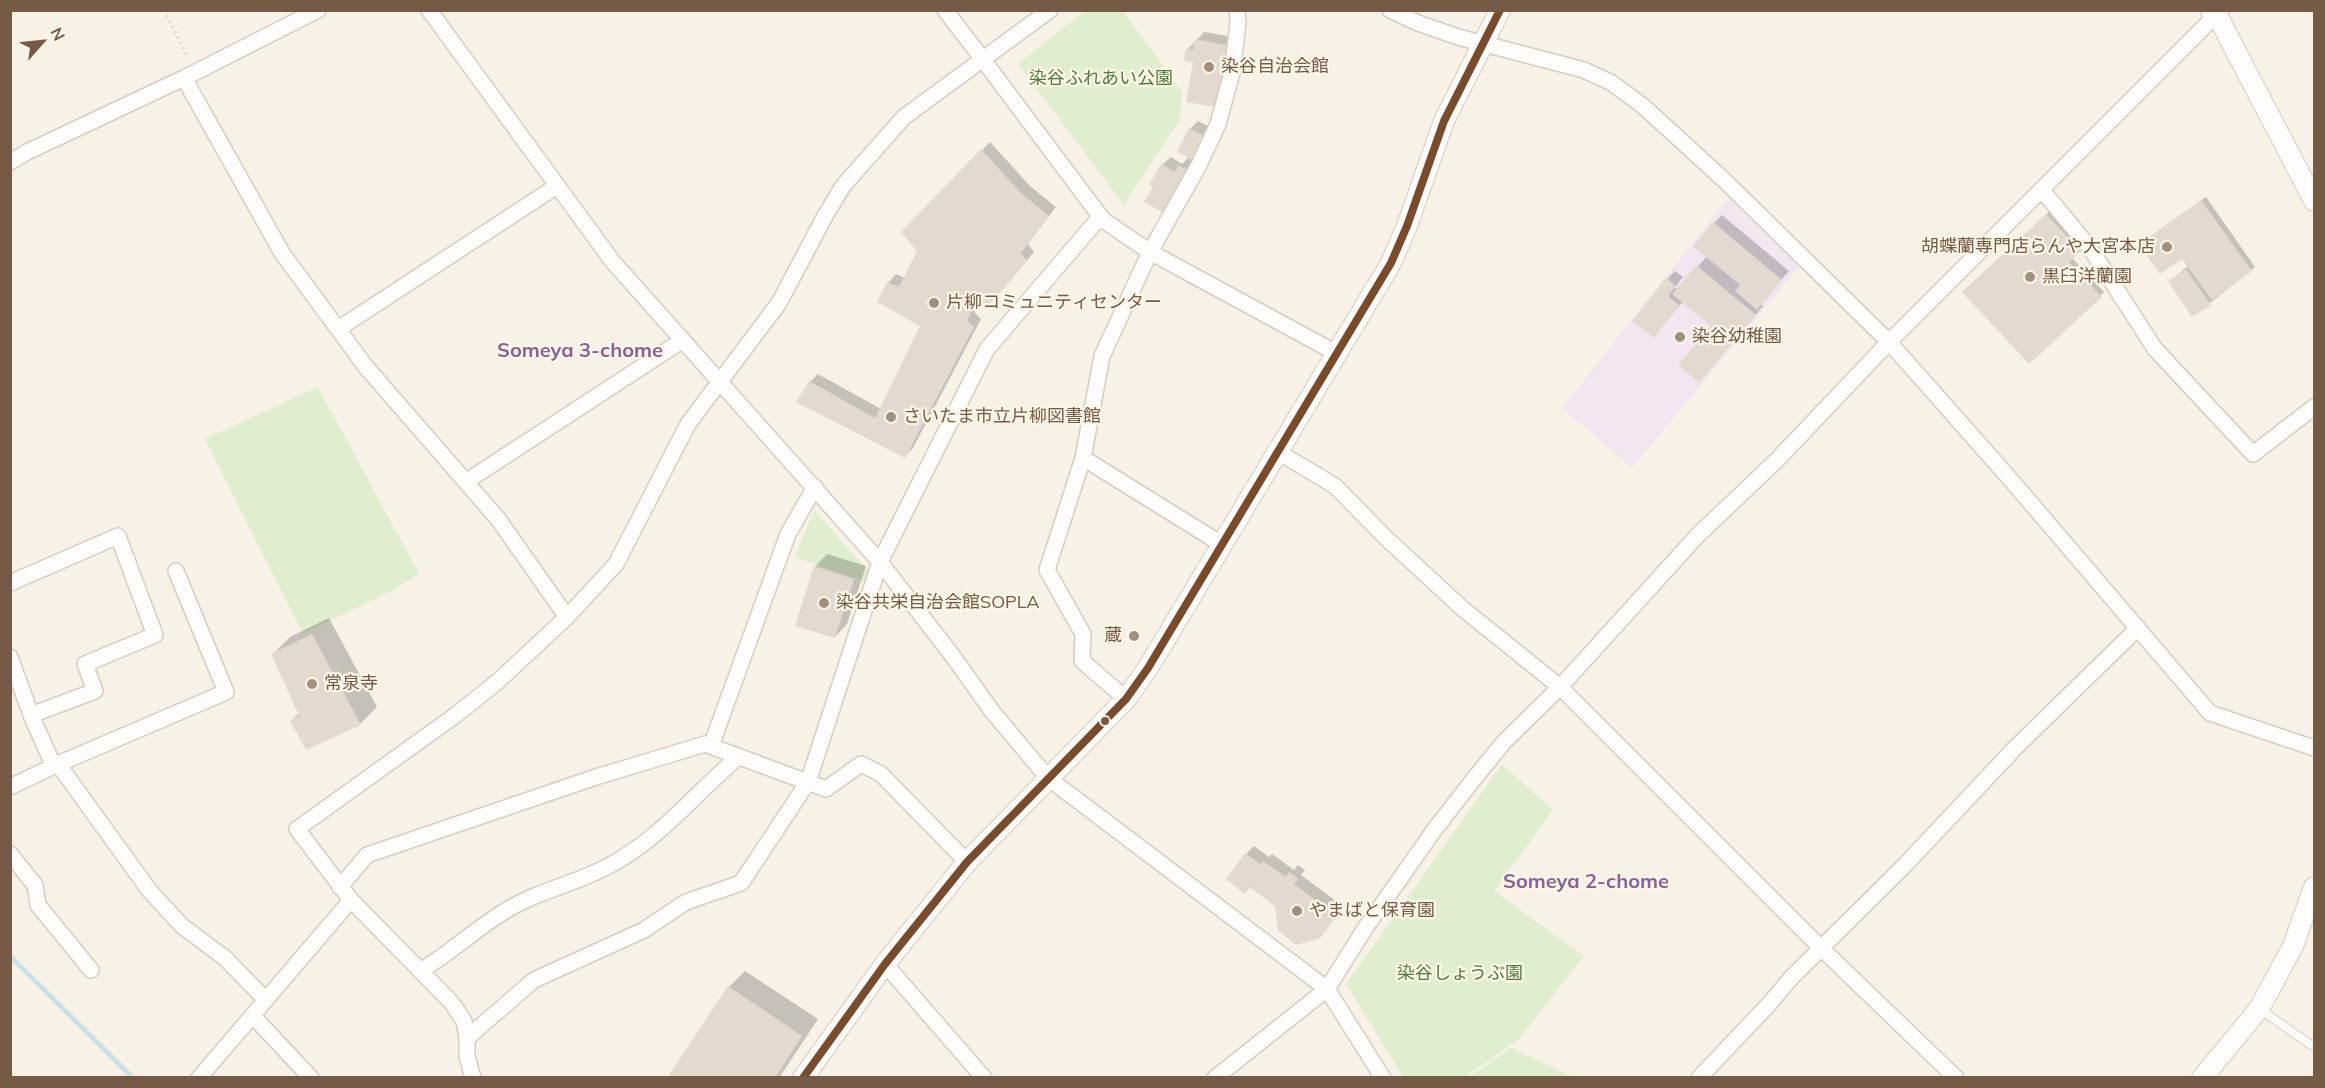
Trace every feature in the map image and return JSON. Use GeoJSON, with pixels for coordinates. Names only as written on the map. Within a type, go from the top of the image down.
{"type":"FeatureCollection","features":[{"type":"Feature","properties":{"kind":"street"},"geometry":{"type":"LineString","coordinates":[[10,162],[318,10]]}},
{"type":"Feature","properties":{"kind":"street"},"geometry":{"type":"LineString","coordinates":[[429,10],[613,262],[880,562],[955,659],[990,710],[1048,778],[1327,989],[1383,1077]]}},
{"type":"Feature","properties":{"kind":"street"},"geometry":{"type":"LineString","coordinates":[[945,10],[1100,217],[1150,252],[1338,354]]}},
{"type":"Feature","properties":{"kind":"street"},"geometry":{"type":"LineString","coordinates":[[473,1077],[467,1056],[464,1020],[351,900],[297,828],[453,717],[496,683],[567,617],[616,564],[688,424],[779,303],[843,186],[904,117],[1050,10]]}},
{"type":"Feature","properties":{"kind":"street"},"geometry":{"type":"LineString","coordinates":[[1126,699],[1082,661],[1083,634],[1047,570],[1083,458],[1102,356],[1150,252],[1199,165],[1218,124],[1232,73],[1238,22],[1237,10]]}},
{"type":"Feature","properties":{"kind":"street"},"geometry":{"type":"LineString","coordinates":[[1390,10],[1438,30],[1584,70],[1612,83],[1643,106],[1724,180],[1889,342],[2210,713],[2314,748]]}},
{"type":"Feature","properties":{"kind":"street"},"geometry":{"type":"LineString","coordinates":[[803,1077],[885,964],[967,862],[1126,699],[1148,668],[1391,263],[1407,226],[1444,121],[1500,10]]}},
{"type":"Feature","properties":{"kind":"street"},"geometry":{"type":"LineString","coordinates":[[1215,1077],[1327,989],[1366,927],[1454,804],[1504,742],[1560,687],[1698,535],[1777,460],[1889,342],[2217,12],[2314,201]]}},
{"type":"Feature","properties":{"kind":"street"},"geometry":{"type":"LineString","coordinates":[[190,75],[282,253],[366,367],[498,519],[567,617]]}},
{"type":"Feature","properties":{"kind":"street"},"geometry":{"type":"LineString","coordinates":[[338,329],[557,186]]}},
{"type":"Feature","properties":{"kind":"street"},"geometry":{"type":"LineString","coordinates":[[2042,190],[2090,248],[2155,349],[2253,454],[2314,407]]}},
{"type":"Feature","properties":{"kind":"street"},"geometry":{"type":"LineString","coordinates":[[467,1038],[534,980],[644,930],[686,902],[741,883],[808,782],[880,562],[987,349],[1100,217]]}},
{"type":"Feature","properties":{"kind":"street"},"geometry":{"type":"LineString","coordinates":[[467,481],[683,339]]}},
{"type":"Feature","properties":{"kind":"street"},"geometry":{"type":"LineString","coordinates":[[1278,452],[1335,486],[1386,538],[1463,609],[1560,687],[1821,948],[1956,1077]]}},
{"type":"Feature","properties":{"kind":"street"},"geometry":{"type":"LineString","coordinates":[[1083,458],[1223,544]]}},
{"type":"Feature","properties":{"kind":"street"},"geometry":{"type":"LineString","coordinates":[[711,746],[788,534],[815,487]]}},
{"type":"Feature","properties":{"kind":"street"},"geometry":{"type":"LineString","coordinates":[[10,583],[118,536],[155,635],[85,664],[95,691],[31,715]]}},
{"type":"Feature","properties":{"kind":"street"},"geometry":{"type":"LineString","coordinates":[[10,787],[226,692],[176,571]]}},
{"type":"Feature","properties":{"kind":"street"},"geometry":{"type":"LineString","coordinates":[[1699,1077],[2015,748],[2138,628]]}},
{"type":"Feature","properties":{"kind":"street"},"geometry":{"type":"LineString","coordinates":[[10,657],[31,715],[51,760],[58,764],[149,890],[182,926],[225,958],[266,1000]]}},
{"type":"Feature","properties":{"kind":"street"},"geometry":{"type":"LineString","coordinates":[[340,887],[366,855],[596,777],[705,744],[826,789],[861,764],[881,774],[967,862]]}},
{"type":"Feature","properties":{"kind":"street"},"geometry":{"type":"LineString","coordinates":[[420,971],[448,954],[501,913],[530,897],[614,863],[676,818],[707,784],[738,757]]}},
{"type":"Feature","properties":{"kind":"street"},"geometry":{"type":"LineString","coordinates":[[10,854],[35,885],[38,905],[91,970]]}},
{"type":"Feature","properties":{"kind":"street"},"geometry":{"type":"LineString","coordinates":[[2202,1077],[2259,1009],[2293,946],[2314,886]]}},
{"type":"Feature","properties":{"kind":"street"},"geometry":{"type":"LineString","coordinates":[[199,1077],[351,900]]}},
{"type":"Feature","properties":{"kind":"street"},"geometry":{"type":"LineString","coordinates":[[885,964],[984,1077]]}},
{"type":"Feature","properties":{"kind":"street"},"geometry":{"type":"LineString","coordinates":[[253,1016],[311,1077]]}},
{"type":"Feature","properties":{"kind":"lane"},"geometry":{"type":"LineString","coordinates":[[2259,1009],[2314,1047]]}},
{"type":"Feature","properties":{"kind":"path"},"geometry":{"type":"LineString","coordinates":[[164,10],[190,75]]}},
{"type":"Feature","properties":{"kind":"shaded area","name":"染谷幼稚園"},"geometry":{"type":"Polygon","coordinates":[[[1728,198],[1799,267],[1632,468],[1562,408],[1728,198]]]}},
{"type":"Feature","properties":{"kind":"green space","name":"染谷ふれあい公園"},"geometry":{"type":"Polygon","coordinates":[[[1086,10],[1123,11],[1182,92],[1180,119],[1124,205],[1018,64],[1086,10]]]}},
{"type":"Feature","properties":{"kind":"green space"},"geometry":{"type":"Polygon","coordinates":[[[318,387],[419,574],[393,590],[303,634],[205,439],[318,387]]]}},
{"type":"Feature","properties":{"kind":"green space"},"geometry":{"type":"Polygon","coordinates":[[[814,510],[869,572],[865,582],[795,557],[814,510]]]}},
{"type":"Feature","properties":{"kind":"green space","name":"染谷しょうぶ園"},"geometry":{"type":"Polygon","coordinates":[[[1502,764],[1553,810],[1494,891],[1584,956],[1518,1040],[1465,1077],[1403,1077],[1346,984],[1502,764]]]}},
{"type":"Feature","properties":{"kind":"green space"},"geometry":{"type":"Polygon","coordinates":[[[1511,1048],[1573,1077],[1469,1077],[1511,1048]]]}},
{"type":"Feature","properties":{"kind":"building"},"geometry":{"type":"Polygon","coordinates":[[[1195,39],[1227,45],[1217,107],[1186,102],[1193,62],[1184,61],[1186,48],[1193,50],[1195,39]]]}},
{"type":"Feature","properties":{"kind":"building"},"geometry":{"type":"Polygon","coordinates":[[[1189,128],[1205,136],[1192,160],[1177,152],[1189,128]]]}},
{"type":"Feature","properties":{"kind":"building","name":"片柳コミュニティセンター"},"geometry":{"type":"Polygon","coordinates":[[[981,149],[1022,194],[1049,216],[1021,253],[1027,261],[987,308],[977,303],[967,320],[974,327],[905,458],[796,402],[809,381],[875,418],[920,326],[877,302],[887,282],[899,287],[917,251],[901,232],[981,149]]]}},
{"type":"Feature","properties":{"kind":"building"},"geometry":{"type":"Polygon","coordinates":[[[1161,164],[1175,172],[1178,165],[1188,171],[1164,213],[1144,202],[1153,187],[1149,185],[1161,164]]]}},
{"type":"Feature","properties":{"kind":"building"},"geometry":{"type":"Polygon","coordinates":[[[2201,200],[2252,271],[2212,300],[2182,259],[2160,274],[2139,245],[2201,200]]]}},
{"type":"Feature","properties":{"kind":"building","name":"黒臼洋蘭園"},"geometry":{"type":"Polygon","coordinates":[[[2046,214],[2081,251],[2069,262],[2102,297],[2029,364],[1962,292],[2046,214]]]}},
{"type":"Feature","properties":{"kind":"building"},"geometry":{"type":"Polygon","coordinates":[[[1713,222],[1782,280],[1757,310],[1735,291],[1740,285],[1693,246],[1713,222]]]}},
{"type":"Feature","properties":{"kind":"building"},"geometry":{"type":"Polygon","coordinates":[[[1696,265],[1756,315],[1699,383],[1678,365],[1711,326],[1672,294],[1696,265]]]}},
{"type":"Feature","properties":{"kind":"building"},"geometry":{"type":"Polygon","coordinates":[[[2186,269],[2211,305],[2192,317],[2168,281],[2186,269]]]}},
{"type":"Feature","properties":{"kind":"building"},"geometry":{"type":"Polygon","coordinates":[[[1666,278],[1676,286],[1668,296],[1679,305],[1654,338],[1632,321],[1666,278]]]}},
{"type":"Feature","properties":{"kind":"building"},"geometry":{"type":"Polygon","coordinates":[[[814,566],[854,579],[835,638],[795,626],[814,566]]]}},
{"type":"Feature","properties":{"kind":"building","name":"常泉寺"},"geometry":{"type":"Polygon","coordinates":[[[312,634],[361,725],[306,750],[290,721],[299,715],[271,654],[312,634]]]}},
{"type":"Feature","properties":{"kind":"building"},"geometry":{"type":"Polygon","coordinates":[[[1245,853],[1260,864],[1263,861],[1286,877],[1289,872],[1298,879],[1294,884],[1337,916],[1320,938],[1296,945],[1278,930],[1275,906],[1250,887],[1245,894],[1226,879],[1245,853]]]}},
{"type":"Feature","properties":{"kind":"building"},"geometry":{"type":"Polygon","coordinates":[[[728,986],[802,1036],[775,1078],[667,1078],[728,986]]]}},
{"type":"Feature","properties":{"kind":"waterway"},"geometry":{"type":"LineString","coordinates":[[10,956],[133,1078]]}},
{"type":"Feature","properties":{"kind":"transit line"},"geometry":{"type":"LineString","coordinates":[[803,1078],[885,964],[967,862],[1126,699],[1148,668],[1391,263],[1407,226],[1444,121],[1500,10]]}},
{"type":"Feature","properties":{"kind":"place","name":"染谷自治会館"},"geometry":{"type":"Point","coordinates":[1209,67]}},
{"type":"Feature","properties":{"kind":"place","name":"胡蝶蘭専門店らんや大宮本店"},"geometry":{"type":"Point","coordinates":[2167,247]}},
{"type":"Feature","properties":{"kind":"place","name":"黒臼洋蘭園"},"geometry":{"type":"Point","coordinates":[2030,277]}},
{"type":"Feature","properties":{"kind":"place","name":"片柳コミュニティセンター"},"geometry":{"type":"Point","coordinates":[934,303]}},
{"type":"Feature","properties":{"kind":"place","name":"染谷幼稚園"},"geometry":{"type":"Point","coordinates":[1680,337]}},
{"type":"Feature","properties":{"kind":"place","name":"さいたま市立片柳図書館"},"geometry":{"type":"Point","coordinates":[891,417]}},
{"type":"Feature","properties":{"kind":"place","name":"染谷共栄自治会館SOPLA"},"geometry":{"type":"Point","coordinates":[824,603]}},
{"type":"Feature","properties":{"kind":"place","name":"蔵"},"geometry":{"type":"Point","coordinates":[1134,636]}},
{"type":"Feature","properties":{"kind":"place","name":"常泉寺"},"geometry":{"type":"Point","coordinates":[312,684]}},
{"type":"Feature","properties":{"kind":"place","name":"やまばと保育園"},"geometry":{"type":"Point","coordinates":[1297,911]}},
{"type":"Feature","properties":{"kind":"district","name":"Someya 3-chome"},"geometry":{"type":"Point","coordinates":[580,351]}},
{"type":"Feature","properties":{"kind":"district","name":"Someya 2-chome"},"geometry":{"type":"Point","coordinates":[1586,882]}}]}
